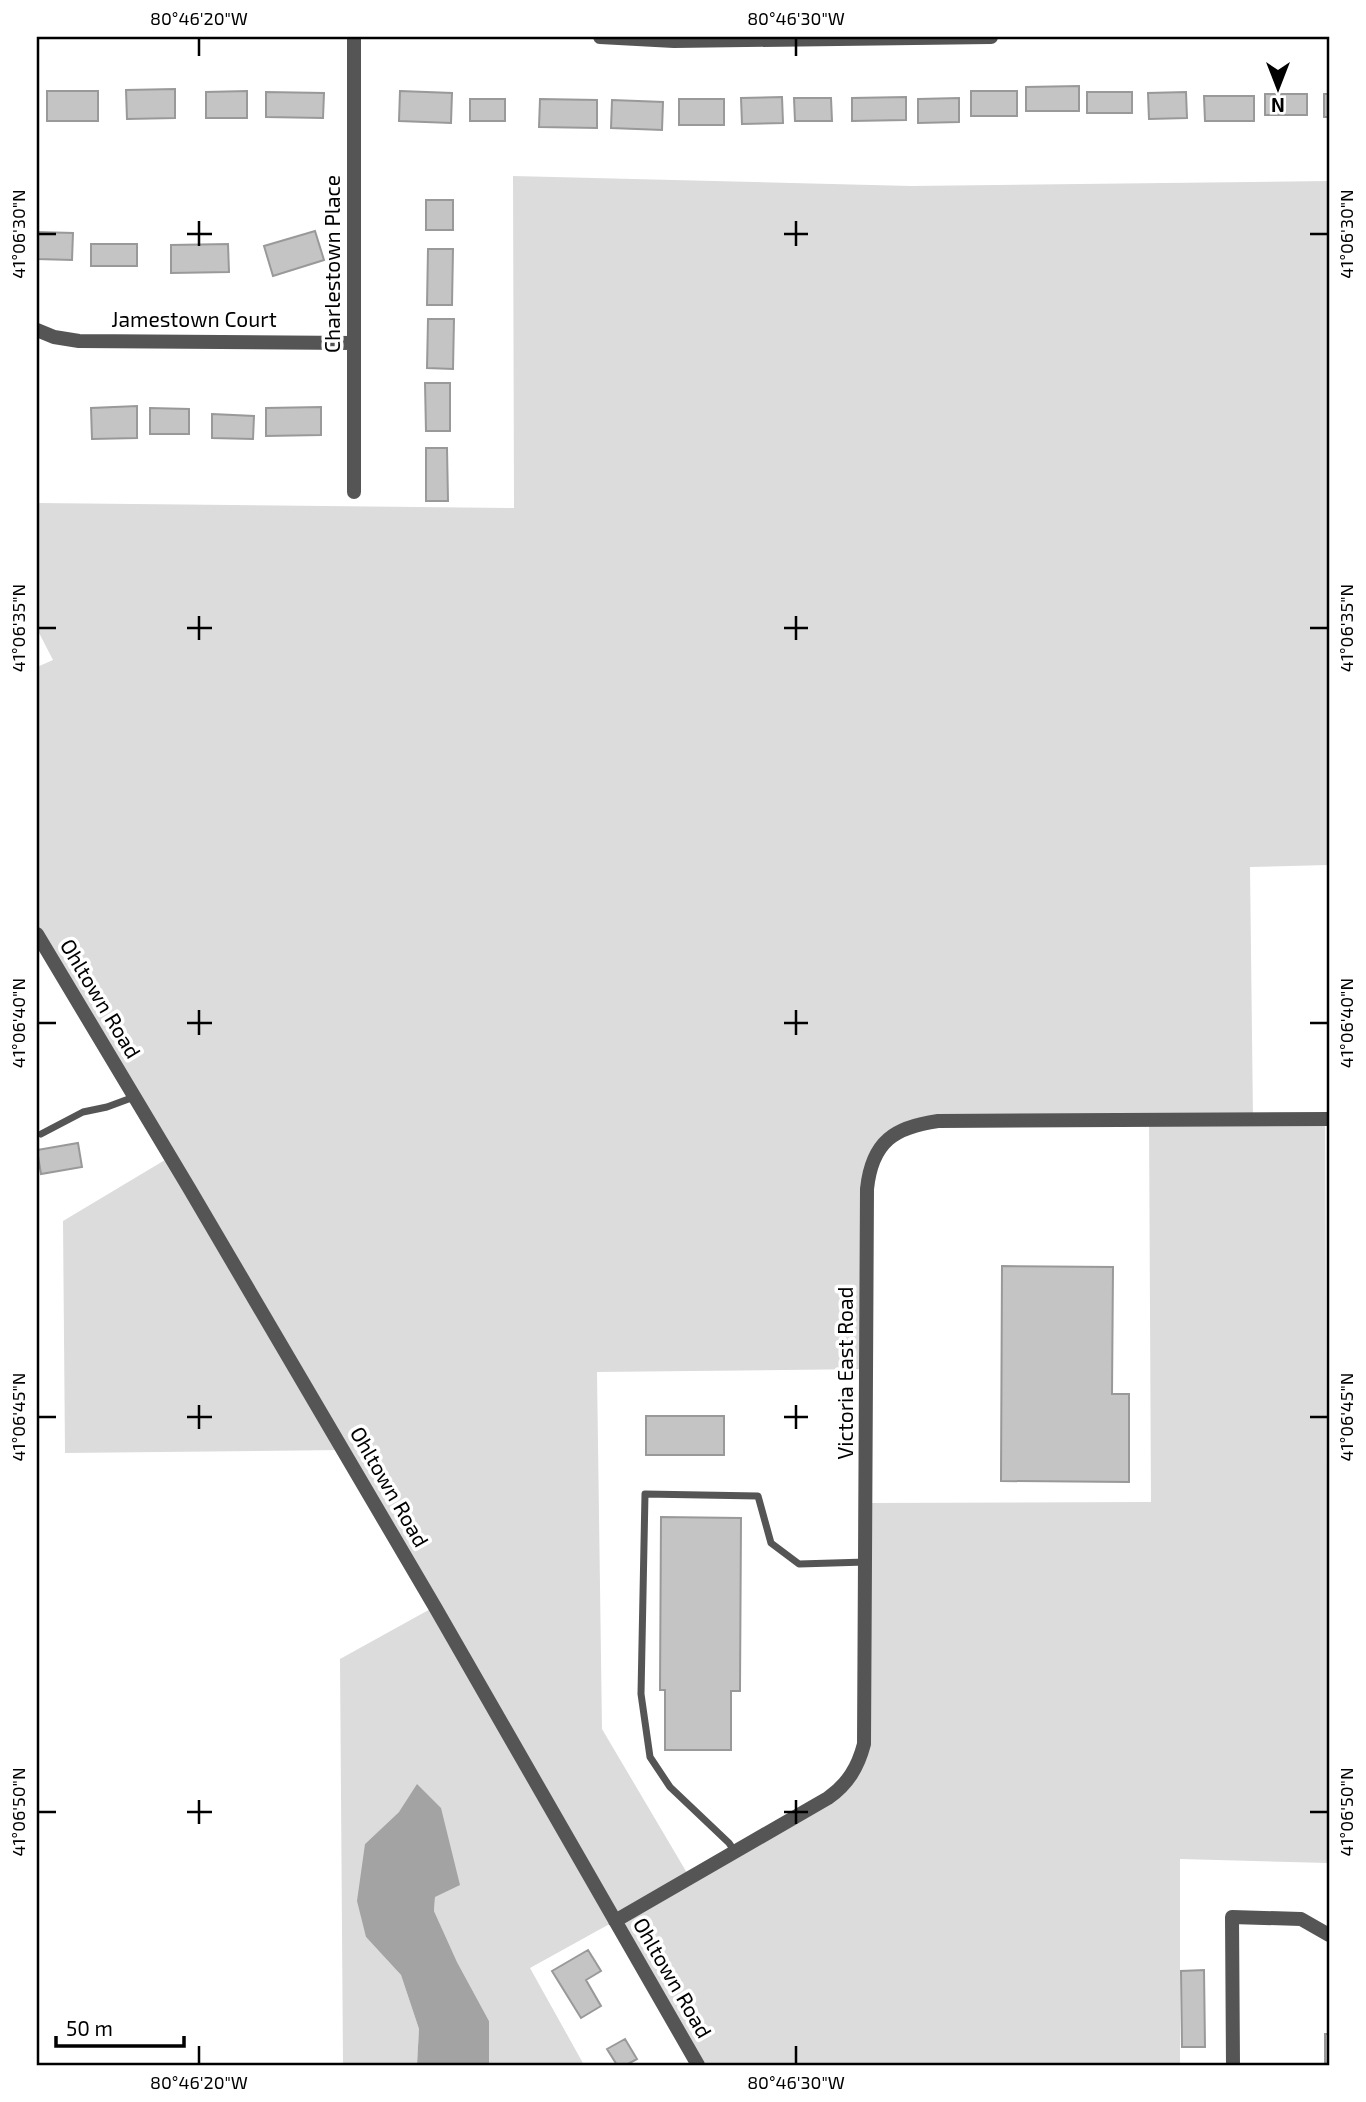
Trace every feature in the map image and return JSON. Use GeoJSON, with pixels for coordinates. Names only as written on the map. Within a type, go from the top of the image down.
{"type":"FeatureCollection","features":[{"type":"Feature","properties":{"kind":"street","name":"Charlestown Place"},"geometry":{"type":"LineString","coordinates":[[354,37],[354,492]]}},
{"type":"Feature","properties":{"kind":"street"},"geometry":{"type":"LineString","coordinates":[[600,37],[674,41],[991,37]]}},
{"type":"Feature","properties":{"kind":"street","name":"Jamestown Court"},"geometry":{"type":"LineString","coordinates":[[37,330],[54,337],[79,341],[353,343]]}},
{"type":"Feature","properties":{"kind":"street","name":"Ohltown Road"},"geometry":{"type":"LineString","coordinates":[[37,934],[190,1188],[435,1607],[698,2065]]}},
{"type":"Feature","properties":{"kind":"street","name":"Victoria East Road"},"geometry":{"type":"LineString","coordinates":[[615,1921],[828,1798],[851,1777],[859,1761],[864,1744],[867,1189],[873,1162],[881,1147],[891,1136],[904,1128],[939,1121],[1329,1119]]}},
{"type":"Feature","properties":{"kind":"street"},"geometry":{"type":"LineString","coordinates":[[1233,2065],[1232,1917],[1301,1919],[1329,1935]]}},
{"type":"Feature","properties":{"kind":"lane"},"geometry":{"type":"LineString","coordinates":[[41,1134],[83,1112],[134,1097]]}},
{"type":"Feature","properties":{"kind":"lane"},"geometry":{"type":"LineString","coordinates":[[735,1852],[729,1843],[670,1787],[650,1757],[641,1694],[645,1494],[758,1496],[771,1543],[799,1564],[866,1562]]}},
{"type":"Feature","properties":{"kind":"shaded area"},"geometry":{"type":"Polygon","coordinates":[[[513,176],[911,186],[1329,181],[1329,865],[1250,867],[1253,1119],[1325,1119],[1329,1863],[1180,1859],[1180,2065],[698,2065],[615,1921],[530,1968],[584,2065],[489,2065],[489,2021],[457,1962],[434,1911],[435,1897],[399,1812],[365,1844],[366,1937],[401,1975],[419,2029],[417,2065],[343,2065],[340,1659],[434,1607],[343,1450],[65,1453],[63,1221],[170,1157],[37,934],[37,667],[53,660],[37,629],[37,503],[514,508],[513,176]],[[1149,1120],[916,1124],[873,1162],[868,1369],[597,1372],[602,1729],[690,1878],[828,1798],[859,1761],[866,1503],[1151,1502],[1149,1120]]]}},
{"type":"Feature","properties":{"kind":"shaded area"},"geometry":{"type":"Polygon","coordinates":[[[417,1784],[441,1808],[460,1885],[435,1897],[434,1911],[457,1962],[489,2021],[489,2065],[417,2065],[419,2029],[401,1975],[366,1937],[357,1901],[365,1844],[399,1812],[417,1784]]]}},
{"type":"Feature","properties":{"kind":"building"},"geometry":{"type":"Polygon","coordinates":[[[1079,86],[1079,111],[1026,111],[1026,87],[1079,86]]]}},
{"type":"Feature","properties":{"kind":"building"},"geometry":{"type":"Polygon","coordinates":[[[175,89],[175,118],[127,119],[126,90],[175,89]]]}},
{"type":"Feature","properties":{"kind":"building"},"geometry":{"type":"Polygon","coordinates":[[[47,91],[98,91],[98,121],[47,121],[47,91]]]}},
{"type":"Feature","properties":{"kind":"building"},"geometry":{"type":"Polygon","coordinates":[[[247,91],[247,118],[206,118],[206,92],[247,91]]]}},
{"type":"Feature","properties":{"kind":"building"},"geometry":{"type":"Polygon","coordinates":[[[400,91],[452,93],[451,123],[399,121],[400,91]]]}},
{"type":"Feature","properties":{"kind":"building"},"geometry":{"type":"Polygon","coordinates":[[[971,91],[1017,91],[1017,116],[971,116],[971,91]]]}},
{"type":"Feature","properties":{"kind":"building"},"geometry":{"type":"Polygon","coordinates":[[[266,92],[324,93],[323,118],[266,117],[266,92]]]}},
{"type":"Feature","properties":{"kind":"building"},"geometry":{"type":"Polygon","coordinates":[[[1087,92],[1132,92],[1132,113],[1087,113],[1087,92]]]}},
{"type":"Feature","properties":{"kind":"building"},"geometry":{"type":"Polygon","coordinates":[[[1186,92],[1187,118],[1149,119],[1148,93],[1186,92]]]}},
{"type":"Feature","properties":{"kind":"building"},"geometry":{"type":"Polygon","coordinates":[[[1265,94],[1307,94],[1307,115],[1265,115],[1265,94]]]}},
{"type":"Feature","properties":{"kind":"building"},"geometry":{"type":"Polygon","coordinates":[[[1324,94],[1329,94],[1329,117],[1324,117],[1324,94]]]}},
{"type":"Feature","properties":{"kind":"building"},"geometry":{"type":"Polygon","coordinates":[[[1204,96],[1254,96],[1254,121],[1205,121],[1204,96]]]}},
{"type":"Feature","properties":{"kind":"building"},"geometry":{"type":"Polygon","coordinates":[[[782,97],[783,123],[742,124],[741,98],[782,97]]]}},
{"type":"Feature","properties":{"kind":"building"},"geometry":{"type":"Polygon","coordinates":[[[906,97],[906,120],[852,121],[852,98],[906,97]]]}},
{"type":"Feature","properties":{"kind":"building"},"geometry":{"type":"Polygon","coordinates":[[[794,98],[831,98],[832,121],[795,121],[794,98]]]}},
{"type":"Feature","properties":{"kind":"building"},"geometry":{"type":"Polygon","coordinates":[[[959,98],[959,122],[918,123],[918,99],[959,98]]]}},
{"type":"Feature","properties":{"kind":"building"},"geometry":{"type":"Polygon","coordinates":[[[470,99],[505,99],[505,121],[470,121],[470,99]]]}},
{"type":"Feature","properties":{"kind":"building"},"geometry":{"type":"Polygon","coordinates":[[[540,99],[597,100],[597,128],[539,127],[540,99]]]}},
{"type":"Feature","properties":{"kind":"building"},"geometry":{"type":"Polygon","coordinates":[[[679,99],[724,99],[724,125],[679,125],[679,99]]]}},
{"type":"Feature","properties":{"kind":"building"},"geometry":{"type":"Polygon","coordinates":[[[612,100],[663,102],[662,130],[611,128],[612,100]]]}},
{"type":"Feature","properties":{"kind":"building"},"geometry":{"type":"Polygon","coordinates":[[[426,200],[453,200],[453,230],[426,230],[426,200]]]}},
{"type":"Feature","properties":{"kind":"building"},"geometry":{"type":"Polygon","coordinates":[[[315,231],[324,260],[273,276],[264,246],[315,231]]]}},
{"type":"Feature","properties":{"kind":"building"},"geometry":{"type":"Polygon","coordinates":[[[37,232],[73,233],[72,260],[37,259],[37,232]]]}},
{"type":"Feature","properties":{"kind":"building"},"geometry":{"type":"Polygon","coordinates":[[[91,244],[137,244],[137,266],[91,266],[91,244]]]}},
{"type":"Feature","properties":{"kind":"building"},"geometry":{"type":"Polygon","coordinates":[[[228,244],[229,272],[171,273],[171,245],[228,244]]]}},
{"type":"Feature","properties":{"kind":"building"},"geometry":{"type":"Polygon","coordinates":[[[428,249],[453,249],[452,305],[427,305],[428,249]]]}},
{"type":"Feature","properties":{"kind":"building"},"geometry":{"type":"Polygon","coordinates":[[[428,319],[454,319],[453,369],[427,368],[428,319]]]}},
{"type":"Feature","properties":{"kind":"building"},"geometry":{"type":"Polygon","coordinates":[[[425,383],[450,383],[450,431],[426,431],[425,383]]]}},
{"type":"Feature","properties":{"kind":"building"},"geometry":{"type":"Polygon","coordinates":[[[137,406],[137,438],[92,439],[91,408],[137,406]]]}},
{"type":"Feature","properties":{"kind":"building"},"geometry":{"type":"Polygon","coordinates":[[[321,407],[321,435],[266,436],[266,408],[321,407]]]}},
{"type":"Feature","properties":{"kind":"building"},"geometry":{"type":"Polygon","coordinates":[[[150,408],[189,409],[189,434],[150,434],[150,408]]]}},
{"type":"Feature","properties":{"kind":"building"},"geometry":{"type":"Polygon","coordinates":[[[212,414],[254,416],[253,439],[212,438],[212,414]]]}},
{"type":"Feature","properties":{"kind":"building"},"geometry":{"type":"Polygon","coordinates":[[[426,448],[447,448],[448,501],[426,501],[426,448]]]}},
{"type":"Feature","properties":{"kind":"building"},"geometry":{"type":"Polygon","coordinates":[[[78,1143],[82,1167],[41,1174],[37,1150],[78,1143]]]}},
{"type":"Feature","properties":{"kind":"building"},"geometry":{"type":"Polygon","coordinates":[[[1002,1266],[1113,1267],[1112,1394],[1129,1394],[1129,1482],[1001,1481],[1002,1266]]]}},
{"type":"Feature","properties":{"kind":"building"},"geometry":{"type":"Polygon","coordinates":[[[646,1416],[724,1416],[724,1455],[646,1455],[646,1416]]]}},
{"type":"Feature","properties":{"kind":"building"},"geometry":{"type":"Polygon","coordinates":[[[661,1517],[741,1518],[740,1691],[731,1691],[731,1750],[665,1750],[665,1690],[660,1690],[661,1517]]]}},
{"type":"Feature","properties":{"kind":"building"},"geometry":{"type":"Polygon","coordinates":[[[588,1950],[601,1971],[586,1980],[601,2006],[581,2018],[552,1971],[588,1950]]]}},
{"type":"Feature","properties":{"kind":"building"},"geometry":{"type":"Polygon","coordinates":[[[1204,1970],[1205,2047],[1182,2047],[1181,1971],[1204,1970]]]}},
{"type":"Feature","properties":{"kind":"building"},"geometry":{"type":"Polygon","coordinates":[[[1325,2034],[1329,2034],[1329,2065],[1325,2065],[1325,2034]]]}},
{"type":"Feature","properties":{"kind":"building"},"geometry":{"type":"Polygon","coordinates":[[[625,2039],[637,2059],[626,2065],[617,2065],[607,2049],[625,2039]]]}}]}
